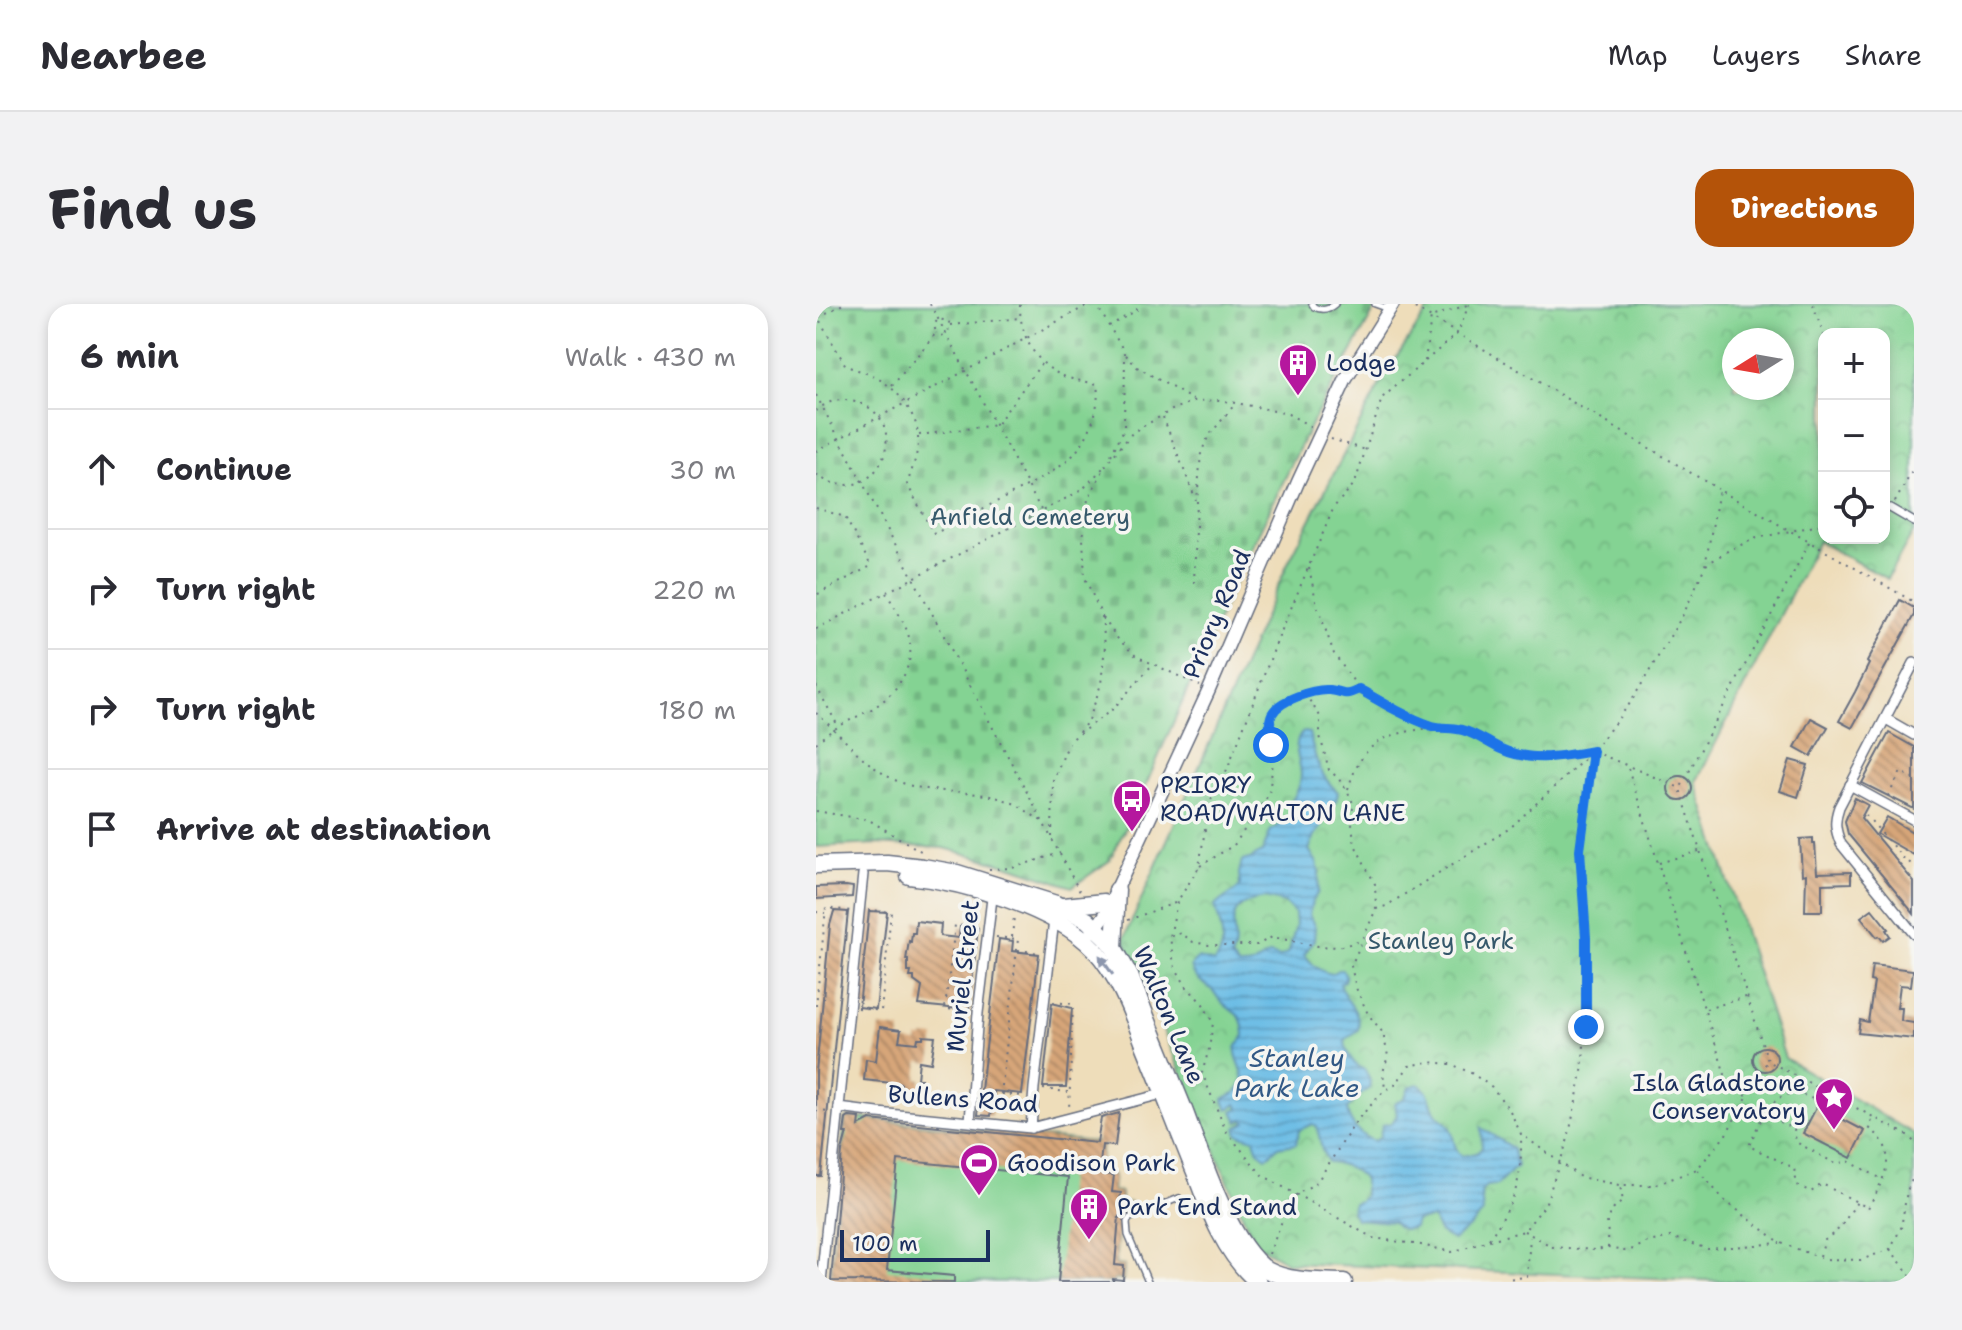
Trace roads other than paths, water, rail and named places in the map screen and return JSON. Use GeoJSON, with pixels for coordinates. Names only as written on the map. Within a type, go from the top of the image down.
{"type":"FeatureCollection","features":[{"type":"Feature","properties":{"kind":"highway","name":"Walton Lane"},"geometry":{"type":"LineString","coordinates":[[816,865],[887,863],[957,873],[1058,913],[1114,948],[1130,976],[1203,1194],[1227,1246],[1258,1282]]}},
{"type":"Feature","properties":{"kind":"highway","name":"Walton Lane"},"geometry":{"type":"LineString","coordinates":[[816,875],[923,877],[993,889],[1016,903],[1044,913],[1058,913]]}},
{"type":"Feature","properties":{"kind":"highway"},"geometry":{"type":"LineString","coordinates":[[1058,913],[1112,895],[1114,948]]}},
{"type":"Feature","properties":{"kind":"highway","name":"Walton Lane"},"geometry":{"type":"LineString","coordinates":[[1085,930],[1117,983],[1234,1231],[1246,1249],[1279,1281],[1344,1282]]}},
{"type":"Feature","properties":{"kind":"street","name":"Priory Road"},"geometry":{"type":"LineString","coordinates":[[1085,930],[1112,895],[1209,690],[1346,379],[1391,307]]}},
{"type":"Feature","properties":{"kind":"street"},"geometry":{"type":"LineString","coordinates":[[1890,508],[1914,522]]}},
{"type":"Feature","properties":{"kind":"street"},"geometry":{"type":"LineString","coordinates":[[1914,663],[1835,817],[1835,830],[1841,844],[1914,934]]}},
{"type":"Feature","properties":{"kind":"street"},"geometry":{"type":"LineString","coordinates":[[1886,719],[1914,735]]}},
{"type":"Feature","properties":{"kind":"street"},"geometry":{"type":"LineString","coordinates":[[1850,785],[1914,820]]}},
{"type":"Feature","properties":{"kind":"street"},"geometry":{"type":"LineString","coordinates":[[821,1282],[863,874]]}},
{"type":"Feature","properties":{"kind":"street","name":"Muriel Street"},"geometry":{"type":"LineString","coordinates":[[970,1121],[978,1013],[993,889]]}},
{"type":"Feature","properties":{"kind":"street"},"geometry":{"type":"LineString","coordinates":[[1031,1128],[1049,954],[1058,913]]}},
{"type":"Feature","properties":{"kind":"street","name":"Bullens Road"},"geometry":{"type":"LineString","coordinates":[[839,1110],[1031,1128],[1170,1092]]}},
{"type":"Feature","properties":{"kind":"street"},"geometry":{"type":"LineString","coordinates":[[1241,1265],[1247,1282]]}},
{"type":"Feature","properties":{"kind":"lane"},"geometry":{"type":"LineString","coordinates":[[1312,304],[1320,310],[1335,304]]}},
{"type":"Feature","properties":{"kind":"lane"},"geometry":{"type":"LineString","coordinates":[[1375,304],[1391,307]]}},
{"type":"Feature","properties":{"kind":"lane"},"geometry":{"type":"LineString","coordinates":[[1148,1282],[1128,1235],[1127,1222],[1179,1198]]}},
{"type":"Feature","properties":{"kind":"water","name":"Stanley Park Lake"},"geometry":{"type":"Polygon","coordinates":[[[1303,732],[1309,733],[1322,772],[1338,792],[1336,802],[1324,814],[1321,828],[1309,850],[1319,872],[1318,892],[1309,915],[1315,927],[1314,940],[1304,955],[1323,971],[1331,974],[1342,970],[1345,973],[1344,981],[1340,983],[1358,1017],[1358,1030],[1345,1040],[1345,1045],[1351,1058],[1365,1070],[1370,1081],[1369,1089],[1356,1098],[1347,1110],[1350,1120],[1356,1129],[1375,1141],[1380,1137],[1382,1125],[1392,1123],[1397,1115],[1395,1103],[1404,1098],[1409,1087],[1418,1084],[1428,1094],[1436,1114],[1449,1126],[1462,1156],[1477,1153],[1482,1148],[1481,1128],[1512,1148],[1517,1166],[1497,1185],[1486,1186],[1481,1192],[1483,1213],[1453,1240],[1439,1232],[1433,1218],[1416,1221],[1414,1227],[1405,1229],[1393,1222],[1356,1219],[1351,1211],[1354,1203],[1364,1196],[1364,1179],[1348,1167],[1328,1162],[1317,1126],[1312,1124],[1299,1130],[1296,1144],[1277,1147],[1266,1157],[1258,1151],[1254,1139],[1238,1134],[1236,1128],[1246,1122],[1244,1119],[1238,1122],[1233,1111],[1239,1108],[1237,1104],[1228,1109],[1223,1099],[1241,1088],[1243,1082],[1236,1052],[1244,1036],[1242,1022],[1197,978],[1191,967],[1199,958],[1214,963],[1219,957],[1222,935],[1215,906],[1240,886],[1242,861],[1263,851],[1270,831],[1290,819],[1291,804],[1301,779],[1297,748],[1303,732]],[[1265,898],[1239,908],[1233,922],[1235,939],[1231,958],[1238,966],[1253,964],[1270,954],[1280,957],[1289,952],[1296,925],[1295,913],[1285,903],[1265,898]]]}},
{"type":"Feature","properties":{"kind":"place","name":"Lodge"},"geometry":{"type":"Point","coordinates":[1298,397]}},
{"type":"Feature","properties":{"kind":"place","name":"PRIORY ROAD/WALTON LANE"},"geometry":{"type":"Point","coordinates":[1132,833]}},
{"type":"Feature","properties":{"kind":"place","name":"Isla Gladstone Conservatory"},"geometry":{"type":"Point","coordinates":[1834,1131]}},
{"type":"Feature","properties":{"kind":"place","name":"Goodison Park"},"geometry":{"type":"Point","coordinates":[979,1197]}},
{"type":"Feature","properties":{"kind":"place","name":"Park End Stand"},"geometry":{"type":"Point","coordinates":[1089,1241]}},
{"type":"Feature","properties":{"kind":"park label","name":"Anfield Cemetery"},"geometry":{"type":"Point","coordinates":[1030,517]}},
{"type":"Feature","properties":{"kind":"park label","name":"Stanley Park"},"geometry":{"type":"Point","coordinates":[1441,941]}}]}
